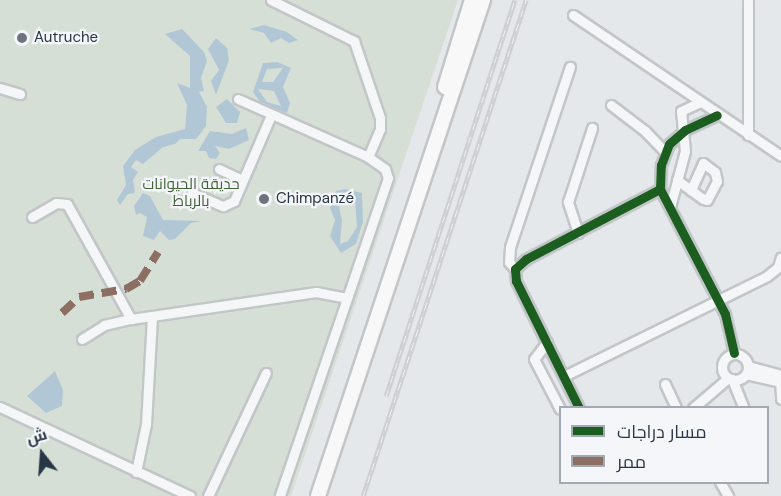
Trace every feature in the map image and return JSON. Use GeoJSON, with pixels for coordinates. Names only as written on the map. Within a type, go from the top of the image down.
{"type":"FeatureCollection","features":[{"type":"Feature","properties":{"kind":"highway"},"geometry":{"type":"LineString","coordinates":[[310,496],[472,0]]}},
{"type":"Feature","properties":{"kind":"highway"},"geometry":{"type":"LineString","coordinates":[[318,496],[483,0]]}},
{"type":"Feature","properties":{"kind":"street"},"geometry":{"type":"LineString","coordinates":[[271,0],[354,41],[380,118],[381,129],[368,157]]}},
{"type":"Feature","properties":{"kind":"street"},"geometry":{"type":"LineString","coordinates":[[748,0],[748,135]]}},
{"type":"Feature","properties":{"kind":"street"},"geometry":{"type":"LineString","coordinates":[[573,15],[717,115],[781,156]]}},
{"type":"Feature","properties":{"kind":"street"},"geometry":{"type":"LineString","coordinates":[[570,67],[510,247],[509,261],[515,269],[516,281],[578,406]]}},
{"type":"Feature","properties":{"kind":"street"},"geometry":{"type":"LineString","coordinates":[[0,88],[20,94]]}},
{"type":"Feature","properties":{"kind":"street"},"geometry":{"type":"LineString","coordinates":[[238,99],[368,157],[385,169],[387,182],[280,496]]}},
{"type":"Feature","properties":{"kind":"street"},"geometry":{"type":"LineString","coordinates":[[670,207],[685,151],[685,130],[681,111],[699,102]]}},
{"type":"Feature","properties":{"kind":"street"},"geometry":{"type":"LineString","coordinates":[[611,105],[645,131],[665,152]]}},
{"type":"Feature","properties":{"kind":"street"},"geometry":{"type":"LineString","coordinates":[[192,193],[229,206],[243,180],[271,115]]}},
{"type":"Feature","properties":{"kind":"street"},"geometry":{"type":"LineString","coordinates":[[717,115],[685,130],[665,152],[660,189],[718,299],[734,353]]}},
{"type":"Feature","properties":{"kind":"street"},"geometry":{"type":"LineString","coordinates":[[578,233],[568,202],[592,128]]}},
{"type":"Feature","properties":{"kind":"street"},"geometry":{"type":"LineString","coordinates":[[219,170],[243,180]]}},
{"type":"Feature","properties":{"kind":"street"},"geometry":{"type":"LineString","coordinates":[[677,180],[691,190]]}},
{"type":"Feature","properties":{"kind":"street"},"geometry":{"type":"LineString","coordinates":[[515,269],[526,259],[660,189]]}},
{"type":"Feature","properties":{"kind":"street"},"geometry":{"type":"LineString","coordinates":[[32,217],[56,203],[67,204],[131,319]]}},
{"type":"Feature","properties":{"kind":"street"},"geometry":{"type":"LineString","coordinates":[[564,376],[767,276],[778,267],[781,258]]}},
{"type":"Feature","properties":{"kind":"street"},"geometry":{"type":"LineString","coordinates":[[82,339],[104,325],[131,319],[316,292],[346,298]]}},
{"type":"Feature","properties":{"kind":"street"},"geometry":{"type":"LineString","coordinates":[[136,472],[146,424],[152,316]]}},
{"type":"Feature","properties":{"kind":"street"},"geometry":{"type":"LineString","coordinates":[[547,342],[534,359],[561,406]]}},
{"type":"Feature","properties":{"kind":"street"},"geometry":{"type":"LineString","coordinates":[[743,406],[722,367],[728,356],[734,353],[744,357],[747,370]]}},
{"type":"Feature","properties":{"kind":"street"},"geometry":{"type":"LineString","coordinates":[[696,406],[730,379],[747,370],[780,378],[781,399]]}},
{"type":"Feature","properties":{"kind":"street"},"geometry":{"type":"LineString","coordinates":[[208,496],[266,373]]}},
{"type":"Feature","properties":{"kind":"street"},"geometry":{"type":"LineString","coordinates":[[665,384],[675,406]]}},
{"type":"Feature","properties":{"kind":"street"},"geometry":{"type":"LineString","coordinates":[[0,407],[190,496]]}},
{"type":"Feature","properties":{"kind":"green space","name":"حديقة الحيوانات بالرباط"},"geometry":{"type":"Polygon","coordinates":[[[0,0],[458,0],[291,496],[0,496],[0,0]]]}},
{"type":"Feature","properties":{"kind":"water"},"geometry":{"type":"Polygon","coordinates":[[[264,25],[287,32],[298,40],[289,43],[281,38],[271,43],[264,33],[249,29],[264,25]]]}},
{"type":"Feature","properties":{"kind":"water"},"geometry":{"type":"Polygon","coordinates":[[[182,29],[204,52],[207,61],[201,78],[204,91],[199,92],[207,107],[206,126],[196,139],[180,139],[175,144],[163,147],[143,164],[136,160],[131,167],[138,172],[133,180],[135,193],[128,194],[120,205],[117,200],[126,185],[123,166],[135,150],[156,137],[185,129],[187,105],[177,83],[190,88],[190,56],[165,34],[182,29]]]}},
{"type":"Feature","properties":{"kind":"water"},"geometry":{"type":"Polygon","coordinates":[[[216,38],[227,48],[229,60],[216,95],[211,81],[219,70],[208,49],[216,38]]]}},
{"type":"Feature","properties":{"kind":"water"},"geometry":{"type":"Polygon","coordinates":[[[277,62],[291,68],[283,87],[290,103],[287,113],[263,106],[253,92],[263,63],[277,62]],[[283,68],[267,69],[262,82],[273,82],[283,68]],[[258,89],[267,102],[281,106],[274,91],[258,89]]]}},
{"type":"Feature","properties":{"kind":"water"},"geometry":{"type":"Polygon","coordinates":[[[227,99],[240,112],[237,123],[226,123],[216,107],[227,99]]]}},
{"type":"Feature","properties":{"kind":"water"},"geometry":{"type":"Polygon","coordinates":[[[246,128],[249,140],[229,149],[215,146],[220,153],[216,159],[209,158],[206,151],[198,151],[210,131],[232,134],[246,128]]]}},
{"type":"Feature","properties":{"kind":"water"},"geometry":{"type":"Polygon","coordinates":[[[345,189],[362,193],[363,222],[356,244],[341,253],[330,236],[335,220],[330,208],[336,191],[345,189]],[[350,197],[341,200],[339,207],[342,220],[340,244],[348,241],[357,227],[355,200],[350,197]]]}},
{"type":"Feature","properties":{"kind":"water"},"geometry":{"type":"Polygon","coordinates":[[[143,193],[150,196],[163,220],[202,221],[191,223],[175,239],[169,240],[160,231],[154,240],[143,236],[147,217],[140,213],[136,215],[134,206],[143,193]]]}},
{"type":"Feature","properties":{"kind":"water"},"geometry":{"type":"Polygon","coordinates":[[[55,371],[63,390],[62,406],[46,413],[27,396],[55,371]]]}},
{"type":"Feature","properties":{"kind":"railway"},"geometry":{"type":"LineString","coordinates":[[386,396],[515,0]]}},
{"type":"Feature","properties":{"kind":"railway"},"geometry":{"type":"LineString","coordinates":[[363,496],[526,0]]}},
{"type":"Feature","properties":{"kind":"marked path"},"geometry":{"type":"LineString","coordinates":[[62,313],[79,297],[126,289],[140,281],[158,252]]}},
{"type":"Feature","properties":{"kind":"cycle path"},"geometry":{"type":"LineString","coordinates":[[578,406],[516,281],[515,269],[526,259],[660,189],[661,165],[669,144],[685,130],[717,115]]}},
{"type":"Feature","properties":{"kind":"cycle path"},"geometry":{"type":"LineString","coordinates":[[660,189],[725,314],[734,353]]}},
{"type":"Feature","properties":{"kind":"place","name":"Autruche"},"geometry":{"type":"Point","coordinates":[22,38]}},
{"type":"Feature","properties":{"kind":"place","name":"Chimpanzé"},"geometry":{"type":"Point","coordinates":[264,199]}}]}
